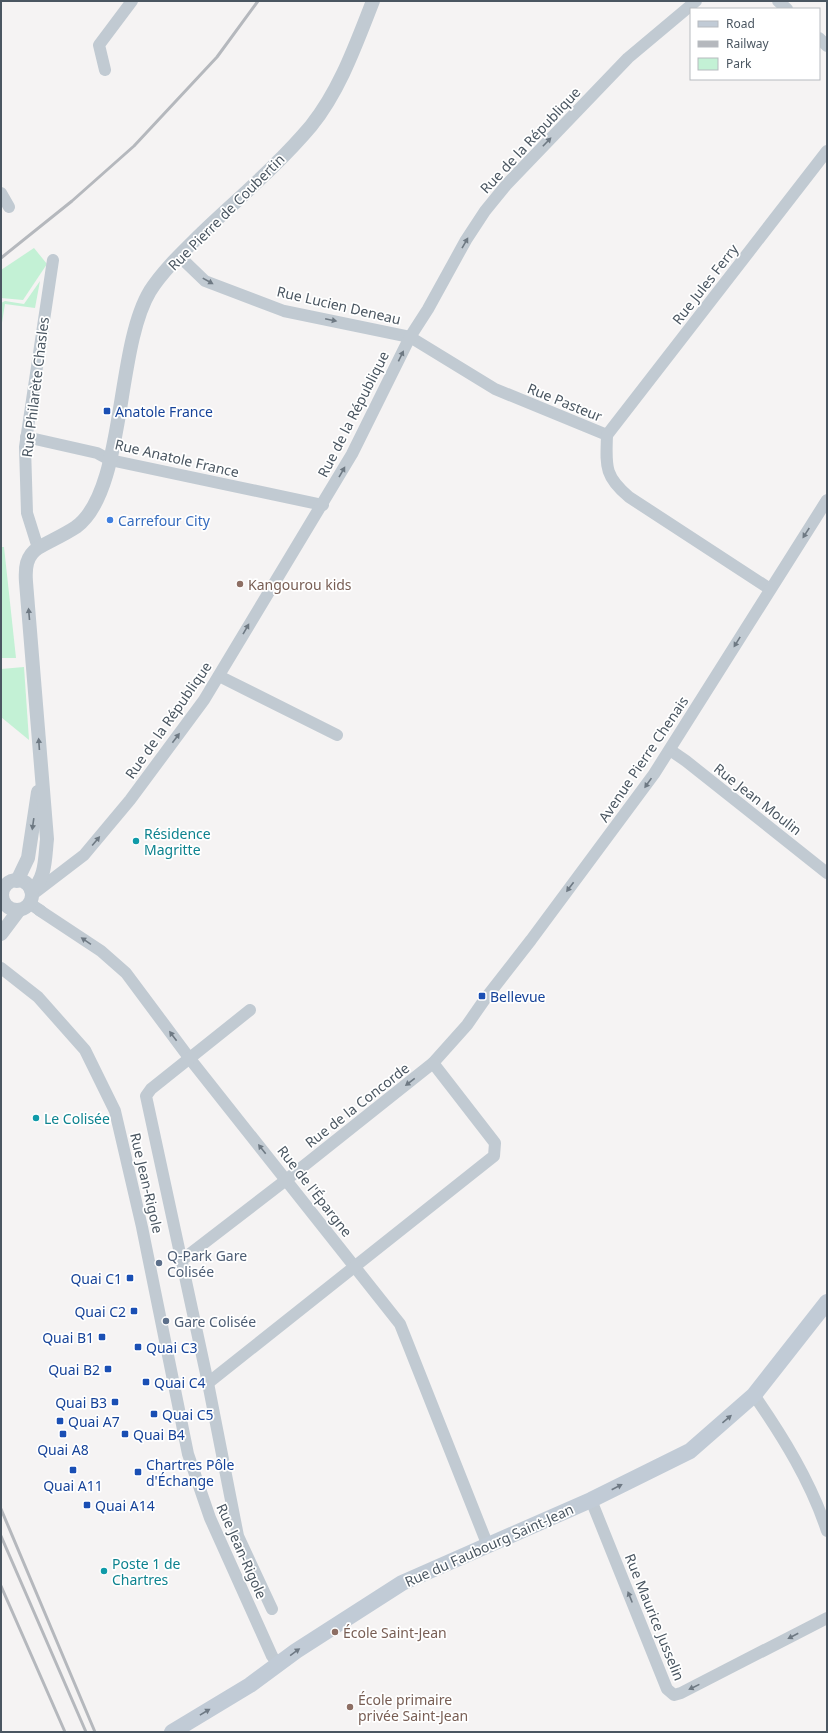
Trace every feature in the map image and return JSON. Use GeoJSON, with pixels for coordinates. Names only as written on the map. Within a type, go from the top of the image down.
{"type":"FeatureCollection","features":[{"type":"Feature","properties":{"kind":"main road","name":"Rue du Faubourg Saint-Jean"},"geometry":{"type":"LineString","coordinates":[[172,1732],[250,1685],[278,1664],[402,1582],[488,1546],[591,1500],[690,1451],[754,1396],[827,1302]]}},
{"type":"Feature","properties":{"kind":"street"},"geometry":{"type":"LineString","coordinates":[[105,70],[100,45],[132,1]]}},
{"type":"Feature","properties":{"kind":"street","name":"Rue Pierre de Coubertin"},"geometry":{"type":"LineString","coordinates":[[38,548],[76,527],[93,508],[104,483],[110,460],[135,327],[150,291],[179,256],[311,126],[335,90],[357,43],[373,1]]}},
{"type":"Feature","properties":{"kind":"street","name":"Rue de la République"},"geometry":{"type":"LineString","coordinates":[[28,900],[84,854],[130,800],[204,700],[361,439],[410,337],[428,309],[466,240],[485,211],[628,58],[696,1]]}},
{"type":"Feature","properties":{"kind":"street"},"geometry":{"type":"LineString","coordinates":[[778,1],[786,8]]}},
{"type":"Feature","properties":{"kind":"street","name":"Rue Jules Ferry"},"geometry":{"type":"LineString","coordinates":[[607,435],[827,152]]}},
{"type":"Feature","properties":{"kind":"street"},"geometry":{"type":"LineString","coordinates":[[1,194],[9,207]]}},
{"type":"Feature","properties":{"kind":"street","name":"Rue Lucien Deneau"},"geometry":{"type":"LineString","coordinates":[[179,256],[205,281],[284,311],[410,337]]}},
{"type":"Feature","properties":{"kind":"street","name":"Rue Philarète Chasles"},"geometry":{"type":"LineString","coordinates":[[38,548],[27,513],[25,448],[52,260]]}},
{"type":"Feature","properties":{"kind":"street","name":"Rue Pasteur"},"geometry":{"type":"LineString","coordinates":[[410,337],[494,389],[607,435],[606,463],[609,475],[616,485],[629,497],[770,590]]}},
{"type":"Feature","properties":{"kind":"street","name":"Rue Anatole France"},"geometry":{"type":"LineString","coordinates":[[26,437],[97,453],[110,460],[322,505]]}},
{"type":"Feature","properties":{"kind":"street","name":"Avenue Pierre Chenais"},"geometry":{"type":"LineString","coordinates":[[467,1025],[485,999],[623,817],[670,750],[827,500]]}},
{"type":"Feature","properties":{"kind":"street"},"geometry":{"type":"LineString","coordinates":[[1,934],[41,881],[47,839],[25,569],[32,551],[38,548]]}},
{"type":"Feature","properties":{"kind":"street"},"geometry":{"type":"LineString","coordinates":[[219,676],[337,735]]}},
{"type":"Feature","properties":{"kind":"street","name":"Rue Jean Moulin"},"geometry":{"type":"LineString","coordinates":[[670,750],[686,761],[827,873]]}},
{"type":"Feature","properties":{"kind":"street"},"geometry":{"type":"LineString","coordinates":[[17,881],[28,858],[42,772]]}},
{"type":"Feature","properties":{"kind":"street"},"geometry":{"type":"LineString","coordinates":[[17,881],[24,882],[30,887],[28,900],[11,909],[3,908],[4,890],[8,883],[17,881]]}},
{"type":"Feature","properties":{"kind":"street","name":"Rue de l'Épargne"},"geometry":{"type":"LineString","coordinates":[[28,900],[41,911],[101,951],[126,973],[190,1059],[400,1324],[488,1546]]}},
{"type":"Feature","properties":{"kind":"street","name":"Rue Jean-Rigole"},"geometry":{"type":"LineString","coordinates":[[1,968],[38,997],[84,1050],[115,1111],[142,1227],[188,1454],[210,1518],[272,1656],[278,1664]]}},
{"type":"Feature","properties":{"kind":"street"},"geometry":{"type":"LineString","coordinates":[[250,1010],[151,1089],[146,1096],[208,1383],[238,1536],[272,1609]]}},
{"type":"Feature","properties":{"kind":"street","name":"Rue de la Concorde"},"geometry":{"type":"LineString","coordinates":[[182,1260],[286,1180],[433,1063],[467,1025]]}},
{"type":"Feature","properties":{"kind":"street"},"geometry":{"type":"LineString","coordinates":[[208,1383],[494,1156],[495,1143],[433,1063]]}},
{"type":"Feature","properties":{"kind":"street"},"geometry":{"type":"LineString","coordinates":[[754,1396],[776,1427],[821,1500],[827,1531]]}},
{"type":"Feature","properties":{"kind":"street","name":"Rue Maurice Jusselin"},"geometry":{"type":"LineString","coordinates":[[591,1500],[667,1689],[674,1695],[681,1693],[827,1618]]}},
{"type":"Feature","properties":{"kind":"green space"},"geometry":{"type":"Polygon","coordinates":[[[34,248],[47,264],[23,300],[1,298],[1,270],[34,248]]]}},
{"type":"Feature","properties":{"kind":"green space"},"geometry":{"type":"Polygon","coordinates":[[[40,281],[35,308],[5,304],[1,329],[1,303],[5,301],[24,304],[40,281]]]}},
{"type":"Feature","properties":{"kind":"green space"},"geometry":{"type":"Polygon","coordinates":[[[1,547],[4,547],[16,658],[1,658],[1,547]]]}},
{"type":"Feature","properties":{"kind":"green space"},"geometry":{"type":"Polygon","coordinates":[[[24,667],[29,740],[1,717],[1,669],[24,667]]]}},
{"type":"Feature","properties":{"kind":"railway"},"geometry":{"type":"LineString","coordinates":[[1,258],[72,201],[134,146],[217,57],[258,1]]}},
{"type":"Feature","properties":{"kind":"railway"},"geometry":{"type":"LineString","coordinates":[[1,1509],[95,1732]]}},
{"type":"Feature","properties":{"kind":"railway"},"geometry":{"type":"LineString","coordinates":[[1,1536],[86,1732]]}},
{"type":"Feature","properties":{"kind":"railway"},"geometry":{"type":"LineString","coordinates":[[1,1586],[65,1732]]}},
{"type":"Feature","properties":{"kind":"place","name":"Anatole France"},"geometry":{"type":"Point","coordinates":[107,411]}},
{"type":"Feature","properties":{"kind":"place","name":"Carrefour City"},"geometry":{"type":"Point","coordinates":[110,520]}},
{"type":"Feature","properties":{"kind":"place","name":"Kangourou kids"},"geometry":{"type":"Point","coordinates":[240,584]}},
{"type":"Feature","properties":{"kind":"place","name":"Résidence Magritte"},"geometry":{"type":"Point","coordinates":[136,841]}},
{"type":"Feature","properties":{"kind":"place","name":"Bellevue"},"geometry":{"type":"Point","coordinates":[482,996]}},
{"type":"Feature","properties":{"kind":"place","name":"Le Colisée"},"geometry":{"type":"Point","coordinates":[36,1118]}},
{"type":"Feature","properties":{"kind":"place","name":"Q-Park Gare Colisée"},"geometry":{"type":"Point","coordinates":[159,1263]}},
{"type":"Feature","properties":{"kind":"place","name":"Quai C1"},"geometry":{"type":"Point","coordinates":[130,1278]}},
{"type":"Feature","properties":{"kind":"place","name":"Quai C2"},"geometry":{"type":"Point","coordinates":[134,1311]}},
{"type":"Feature","properties":{"kind":"place","name":"Gare Colisée"},"geometry":{"type":"Point","coordinates":[166,1321]}},
{"type":"Feature","properties":{"kind":"place","name":"Quai B1"},"geometry":{"type":"Point","coordinates":[102,1337]}},
{"type":"Feature","properties":{"kind":"place","name":"Quai C3"},"geometry":{"type":"Point","coordinates":[138,1347]}},
{"type":"Feature","properties":{"kind":"place","name":"Quai B2"},"geometry":{"type":"Point","coordinates":[108,1369]}},
{"type":"Feature","properties":{"kind":"place","name":"Quai C4"},"geometry":{"type":"Point","coordinates":[146,1382]}},
{"type":"Feature","properties":{"kind":"place","name":"Quai B3"},"geometry":{"type":"Point","coordinates":[115,1402]}},
{"type":"Feature","properties":{"kind":"place","name":"Quai C5"},"geometry":{"type":"Point","coordinates":[154,1414]}},
{"type":"Feature","properties":{"kind":"place","name":"Quai A7"},"geometry":{"type":"Point","coordinates":[60,1421]}},
{"type":"Feature","properties":{"kind":"place","name":"Quai A8"},"geometry":{"type":"Point","coordinates":[63,1434]}},
{"type":"Feature","properties":{"kind":"place","name":"Quai B4"},"geometry":{"type":"Point","coordinates":[125,1434]}},
{"type":"Feature","properties":{"kind":"place","name":"Quai A11"},"geometry":{"type":"Point","coordinates":[73,1470]}},
{"type":"Feature","properties":{"kind":"place","name":"Chartres Pôle d'Échange"},"geometry":{"type":"Point","coordinates":[138,1472]}},
{"type":"Feature","properties":{"kind":"place","name":"Quai A14"},"geometry":{"type":"Point","coordinates":[87,1505]}},
{"type":"Feature","properties":{"kind":"place","name":"Poste 1 de Chartres"},"geometry":{"type":"Point","coordinates":[104,1571]}},
{"type":"Feature","properties":{"kind":"place","name":"École Saint-Jean"},"geometry":{"type":"Point","coordinates":[335,1632]}},
{"type":"Feature","properties":{"kind":"place","name":"École primaire privée Saint-Jean"},"geometry":{"type":"Point","coordinates":[350,1707]}}]}
